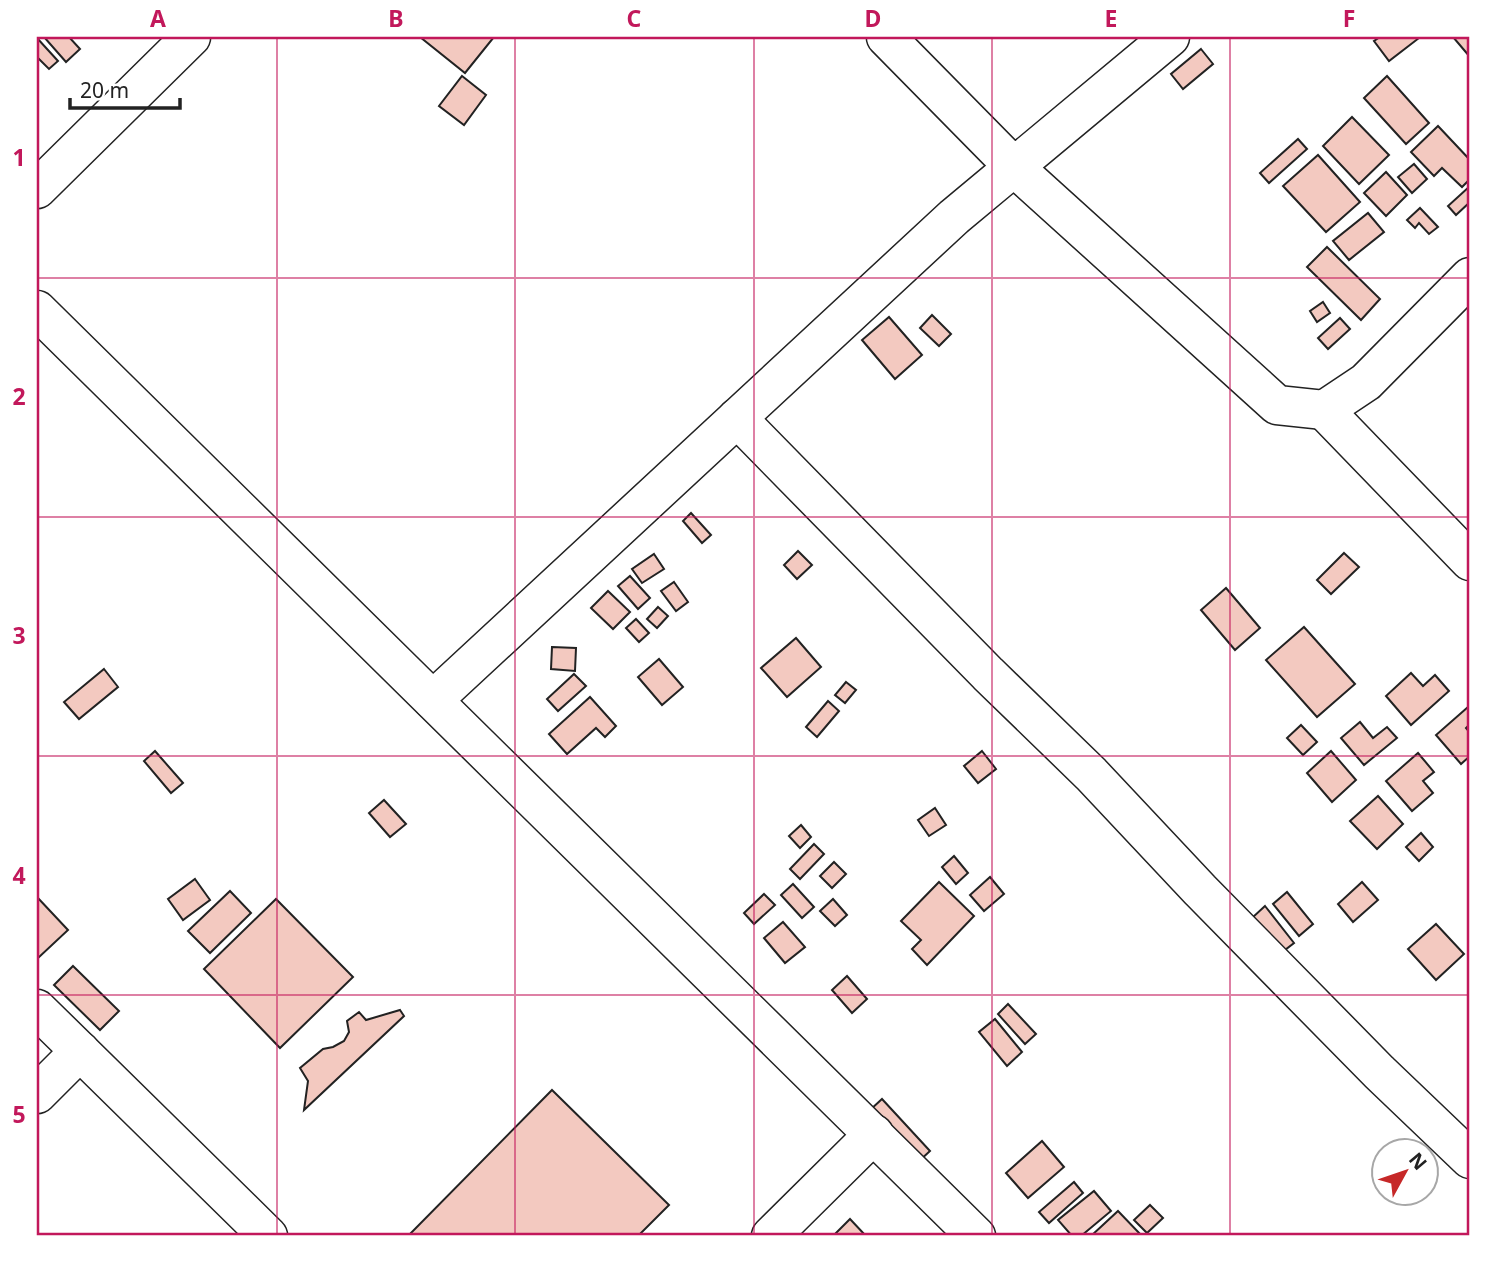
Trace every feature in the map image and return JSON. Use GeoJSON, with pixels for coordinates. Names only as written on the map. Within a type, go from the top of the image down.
{"type":"FeatureCollection","features":[{"type":"Feature","properties":{"kind":"main road"},"geometry":{"type":"LineString","coordinates":[[37,189],[191,37]]}},
{"type":"Feature","properties":{"kind":"main road"},"geometry":{"type":"LineString","coordinates":[[886,37],[1014,167],[1277,405],[1324,410],[1366,382],[1470,277]]}},
{"type":"Feature","properties":{"kind":"main road"},"geometry":{"type":"LineString","coordinates":[[433,700],[954,217],[1159,41]]}},
{"type":"Feature","properties":{"kind":"main road"},"geometry":{"type":"LineString","coordinates":[[37,310],[976,1236]]}},
{"type":"Feature","properties":{"kind":"main road"},"geometry":{"type":"LineString","coordinates":[[1324,410],[1470,561]]}},
{"type":"Feature","properties":{"kind":"main road"},"geometry":{"type":"LineString","coordinates":[[737,418],[988,674],[1091,774],[1200,890],[1379,1072],[1470,1159]]}},
{"type":"Feature","properties":{"kind":"main road"},"geometry":{"type":"LineString","coordinates":[[37,1009],[268,1236]]}},
{"type":"Feature","properties":{"kind":"main road"},"geometry":{"type":"LineString","coordinates":[[37,1094],[80,1051]]}},
{"type":"Feature","properties":{"kind":"main road"},"geometry":{"type":"LineString","coordinates":[[771,1236],[874,1134]]}},
{"type":"Feature","properties":{"kind":"building"},"geometry":{"type":"Polygon","coordinates":[[[44,37],[69,37],[80,49],[66,62],[44,37]]]}},
{"type":"Feature","properties":{"kind":"building"},"geometry":{"type":"Polygon","coordinates":[[[420,37],[494,37],[465,73],[420,37]]]}},
{"type":"Feature","properties":{"kind":"building"},"geometry":{"type":"Polygon","coordinates":[[[1380,37],[1419,38],[1389,61],[1374,41],[1380,37]]]}},
{"type":"Feature","properties":{"kind":"building"},"geometry":{"type":"Polygon","coordinates":[[[1453,37],[1469,37],[1470,57],[1453,37]]]}},
{"type":"Feature","properties":{"kind":"building"},"geometry":{"type":"Polygon","coordinates":[[[37,38],[58,61],[49,69],[37,57],[37,38]]]}},
{"type":"Feature","properties":{"kind":"building"},"geometry":{"type":"Polygon","coordinates":[[[1201,49],[1213,64],[1183,89],[1171,74],[1201,49]]]}},
{"type":"Feature","properties":{"kind":"building"},"geometry":{"type":"Polygon","coordinates":[[[462,76],[486,95],[464,125],[439,106],[462,76]]]}},
{"type":"Feature","properties":{"kind":"building"},"geometry":{"type":"Polygon","coordinates":[[[1387,76],[1429,123],[1406,144],[1364,98],[1387,76]]]}},
{"type":"Feature","properties":{"kind":"building"},"geometry":{"type":"Polygon","coordinates":[[[1352,117],[1389,155],[1359,184],[1323,146],[1352,117]]]}},
{"type":"Feature","properties":{"kind":"building"},"geometry":{"type":"Polygon","coordinates":[[[1438,126],[1470,160],[1470,179],[1462,187],[1442,168],[1434,176],[1411,152],[1438,126]]]}},
{"type":"Feature","properties":{"kind":"building"},"geometry":{"type":"Polygon","coordinates":[[[1298,139],[1307,149],[1269,183],[1260,173],[1298,139]]]}},
{"type":"Feature","properties":{"kind":"building"},"geometry":{"type":"Polygon","coordinates":[[[1318,155],[1360,202],[1326,232],[1283,186],[1318,155]]]}},
{"type":"Feature","properties":{"kind":"building"},"geometry":{"type":"Polygon","coordinates":[[[1414,164],[1427,179],[1412,193],[1398,177],[1414,164]]]}},
{"type":"Feature","properties":{"kind":"building"},"geometry":{"type":"Polygon","coordinates":[[[1386,172],[1407,195],[1386,216],[1364,193],[1386,172]]]}},
{"type":"Feature","properties":{"kind":"building"},"geometry":{"type":"Polygon","coordinates":[[[1470,186],[1470,202],[1456,215],[1448,206],[1470,186]]]}},
{"type":"Feature","properties":{"kind":"building"},"geometry":{"type":"Polygon","coordinates":[[[1420,208],[1438,227],[1429,234],[1419,223],[1415,228],[1407,220],[1420,208]]]}},
{"type":"Feature","properties":{"kind":"building"},"geometry":{"type":"Polygon","coordinates":[[[1368,213],[1384,232],[1349,260],[1333,241],[1368,213]]]}},
{"type":"Feature","properties":{"kind":"building"},"geometry":{"type":"Polygon","coordinates":[[[1327,247],[1380,299],[1361,320],[1307,267],[1327,247]]]}},
{"type":"Feature","properties":{"kind":"building"},"geometry":{"type":"Polygon","coordinates":[[[1323,302],[1330,313],[1317,322],[1310,311],[1323,302]]]}},
{"type":"Feature","properties":{"kind":"building"},"geometry":{"type":"Polygon","coordinates":[[[932,315],[951,334],[939,346],[920,328],[932,315]]]}},
{"type":"Feature","properties":{"kind":"building"},"geometry":{"type":"Polygon","coordinates":[[[889,317],[922,355],[895,379],[862,340],[889,317]]]}},
{"type":"Feature","properties":{"kind":"building"},"geometry":{"type":"Polygon","coordinates":[[[1340,318],[1350,329],[1328,349],[1318,338],[1340,318]]]}},
{"type":"Feature","properties":{"kind":"building"},"geometry":{"type":"Polygon","coordinates":[[[691,513],[711,535],[702,543],[683,521],[691,513]]]}},
{"type":"Feature","properties":{"kind":"building"},"geometry":{"type":"Polygon","coordinates":[[[798,551],[812,565],[797,579],[784,565],[798,551]]]}},
{"type":"Feature","properties":{"kind":"building"},"geometry":{"type":"Polygon","coordinates":[[[1344,553],[1359,567],[1331,594],[1317,580],[1344,553]]]}},
{"type":"Feature","properties":{"kind":"building"},"geometry":{"type":"Polygon","coordinates":[[[654,554],[664,569],[642,583],[632,569],[654,554]]]}},
{"type":"Feature","properties":{"kind":"building"},"geometry":{"type":"Polygon","coordinates":[[[630,576],[650,598],[638,609],[618,586],[630,576]]]}},
{"type":"Feature","properties":{"kind":"building"},"geometry":{"type":"Polygon","coordinates":[[[674,582],[688,602],[676,611],[661,591],[674,582]]]}},
{"type":"Feature","properties":{"kind":"building"},"geometry":{"type":"Polygon","coordinates":[[[1226,588],[1260,628],[1235,650],[1201,610],[1226,588]]]}},
{"type":"Feature","properties":{"kind":"building"},"geometry":{"type":"Polygon","coordinates":[[[608,591],[630,612],[613,629],[591,608],[608,591]]]}},
{"type":"Feature","properties":{"kind":"building"},"geometry":{"type":"Polygon","coordinates":[[[658,607],[668,616],[657,628],[647,619],[658,607]]]}},
{"type":"Feature","properties":{"kind":"building"},"geometry":{"type":"Polygon","coordinates":[[[636,619],[649,633],[639,642],[626,628],[636,619]]]}},
{"type":"Feature","properties":{"kind":"building"},"geometry":{"type":"Polygon","coordinates":[[[1304,627],[1355,684],[1317,717],[1266,660],[1304,627]]]}},
{"type":"Feature","properties":{"kind":"building"},"geometry":{"type":"Polygon","coordinates":[[[796,638],[821,667],[787,697],[761,668],[796,638]]]}},
{"type":"Feature","properties":{"kind":"building"},"geometry":{"type":"Polygon","coordinates":[[[552,647],[576,648],[575,671],[551,669],[552,647]]]}},
{"type":"Feature","properties":{"kind":"building"},"geometry":{"type":"Polygon","coordinates":[[[659,659],[683,687],[662,705],[638,677],[659,659]]]}},
{"type":"Feature","properties":{"kind":"building"},"geometry":{"type":"Polygon","coordinates":[[[104,669],[118,687],[79,719],[64,702],[104,669]]]}},
{"type":"Feature","properties":{"kind":"building"},"geometry":{"type":"Polygon","coordinates":[[[1411,673],[1423,686],[1435,675],[1449,691],[1411,725],[1386,696],[1411,673]]]}},
{"type":"Feature","properties":{"kind":"building"},"geometry":{"type":"Polygon","coordinates":[[[574,674],[586,686],[558,711],[547,699],[574,674]]]}},
{"type":"Feature","properties":{"kind":"building"},"geometry":{"type":"Polygon","coordinates":[[[846,682],[856,690],[845,703],[835,695],[846,682]]]}},
{"type":"Feature","properties":{"kind":"building"},"geometry":{"type":"Polygon","coordinates":[[[590,697],[616,726],[605,737],[596,728],[567,754],[549,734],[590,697]]]}},
{"type":"Feature","properties":{"kind":"building"},"geometry":{"type":"Polygon","coordinates":[[[828,701],[839,711],[817,737],[806,727],[828,701]]]}},
{"type":"Feature","properties":{"kind":"building"},"geometry":{"type":"Polygon","coordinates":[[[1468,707],[1470,724],[1466,728],[1470,733],[1470,756],[1461,764],[1436,735],[1468,707]]]}},
{"type":"Feature","properties":{"kind":"building"},"geometry":{"type":"Polygon","coordinates":[[[1360,722],[1373,738],[1387,727],[1397,738],[1364,765],[1341,738],[1360,722]]]}},
{"type":"Feature","properties":{"kind":"building"},"geometry":{"type":"Polygon","coordinates":[[[1301,725],[1317,742],[1303,755],[1287,738],[1301,725]]]}},
{"type":"Feature","properties":{"kind":"building"},"geometry":{"type":"Polygon","coordinates":[[[155,751],[183,783],[171,793],[144,761],[155,751]]]}},
{"type":"Feature","properties":{"kind":"building"},"geometry":{"type":"Polygon","coordinates":[[[982,751],[996,769],[978,783],[964,766],[982,751]]]}},
{"type":"Feature","properties":{"kind":"building"},"geometry":{"type":"Polygon","coordinates":[[[1331,751],[1356,780],[1332,802],[1307,773],[1331,751]]]}},
{"type":"Feature","properties":{"kind":"building"},"geometry":{"type":"Polygon","coordinates":[[[1418,753],[1434,772],[1423,781],[1433,793],[1412,811],[1386,781],[1418,753]]]}},
{"type":"Feature","properties":{"kind":"building"},"geometry":{"type":"Polygon","coordinates":[[[1378,796],[1403,824],[1377,849],[1350,821],[1378,796]]]}},
{"type":"Feature","properties":{"kind":"building"},"geometry":{"type":"Polygon","coordinates":[[[384,800],[406,824],[390,837],[369,813],[384,800]]]}},
{"type":"Feature","properties":{"kind":"building"},"geometry":{"type":"Polygon","coordinates":[[[935,808],[946,825],[929,836],[918,820],[935,808]]]}},
{"type":"Feature","properties":{"kind":"building"},"geometry":{"type":"Polygon","coordinates":[[[801,825],[811,837],[800,848],[789,836],[801,825]]]}},
{"type":"Feature","properties":{"kind":"building"},"geometry":{"type":"Polygon","coordinates":[[[1421,833],[1433,847],[1419,861],[1406,847],[1421,833]]]}},
{"type":"Feature","properties":{"kind":"building"},"geometry":{"type":"Polygon","coordinates":[[[814,844],[824,854],[800,879],[790,869],[814,844]]]}},
{"type":"Feature","properties":{"kind":"building"},"geometry":{"type":"Polygon","coordinates":[[[954,856],[968,873],[956,884],[942,867],[954,856]]]}},
{"type":"Feature","properties":{"kind":"building"},"geometry":{"type":"Polygon","coordinates":[[[834,862],[846,874],[832,888],[820,876],[834,862]]]}},
{"type":"Feature","properties":{"kind":"building"},"geometry":{"type":"Polygon","coordinates":[[[990,877],[1004,894],[984,911],[970,895],[990,877]]]}},
{"type":"Feature","properties":{"kind":"building"},"geometry":{"type":"Polygon","coordinates":[[[195,879],[210,900],[183,920],[168,899],[195,879]]]}},
{"type":"Feature","properties":{"kind":"building"},"geometry":{"type":"Polygon","coordinates":[[[939,882],[974,916],[927,965],[912,949],[921,940],[901,921],[939,882]]]}},
{"type":"Feature","properties":{"kind":"building"},"geometry":{"type":"Polygon","coordinates":[[[1362,882],[1378,900],[1353,922],[1338,904],[1362,882]]]}},
{"type":"Feature","properties":{"kind":"building"},"geometry":{"type":"Polygon","coordinates":[[[793,884],[814,907],[802,918],[781,895],[793,884]]]}},
{"type":"Feature","properties":{"kind":"building"},"geometry":{"type":"Polygon","coordinates":[[[230,891],[251,913],[210,953],[188,931],[230,891]]]}},
{"type":"Feature","properties":{"kind":"building"},"geometry":{"type":"Polygon","coordinates":[[[1287,892],[1313,924],[1299,936],[1273,904],[1287,892]]]}},
{"type":"Feature","properties":{"kind":"building"},"geometry":{"type":"Polygon","coordinates":[[[764,894],[775,905],[754,924],[744,913],[764,894]]]}},
{"type":"Feature","properties":{"kind":"building"},"geometry":{"type":"Polygon","coordinates":[[[37,897],[68,930],[37,959],[37,897]]]}},
{"type":"Feature","properties":{"kind":"building"},"geometry":{"type":"Polygon","coordinates":[[[276,899],[353,977],[280,1048],[204,969],[276,899]]]}},
{"type":"Feature","properties":{"kind":"building"},"geometry":{"type":"Polygon","coordinates":[[[833,899],[847,915],[835,926],[820,911],[833,899]]]}},
{"type":"Feature","properties":{"kind":"building"},"geometry":{"type":"Polygon","coordinates":[[[1265,906],[1294,943],[1281,953],[1253,917],[1265,906]]]}},
{"type":"Feature","properties":{"kind":"building"},"geometry":{"type":"Polygon","coordinates":[[[783,922],[805,947],[785,963],[764,938],[783,922]]]}},
{"type":"Feature","properties":{"kind":"building"},"geometry":{"type":"Polygon","coordinates":[[[1436,924],[1464,954],[1436,980],[1408,949],[1436,924]]]}},
{"type":"Feature","properties":{"kind":"building"},"geometry":{"type":"Polygon","coordinates":[[[73,966],[119,1011],[100,1030],[54,985],[73,966]]]}},
{"type":"Feature","properties":{"kind":"building"},"geometry":{"type":"Polygon","coordinates":[[[847,976],[867,999],[852,1013],[832,990],[847,976]]]}},
{"type":"Feature","properties":{"kind":"building"},"geometry":{"type":"Polygon","coordinates":[[[1008,1004],[1036,1034],[1025,1044],[998,1014],[1008,1004]]]}},
{"type":"Feature","properties":{"kind":"building"},"geometry":{"type":"Polygon","coordinates":[[[400,1010],[404,1016],[304,1110],[308,1081],[300,1068],[323,1049],[344,1041],[349,1032],[347,1021],[359,1012],[366,1020],[400,1010]]]}},
{"type":"Feature","properties":{"kind":"building"},"geometry":{"type":"Polygon","coordinates":[[[995,1019],[1022,1052],[1007,1066],[979,1032],[995,1019]]]}},
{"type":"Feature","properties":{"kind":"building"},"geometry":{"type":"Polygon","coordinates":[[[552,1090],[669,1205],[638,1236],[408,1236],[552,1090]]]}},
{"type":"Feature","properties":{"kind":"building"},"geometry":{"type":"Polygon","coordinates":[[[882,1099],[930,1151],[918,1162],[870,1110],[882,1099]]]}},
{"type":"Feature","properties":{"kind":"building"},"geometry":{"type":"Polygon","coordinates":[[[1042,1141],[1064,1167],[1028,1198],[1006,1173],[1042,1141]]]}},
{"type":"Feature","properties":{"kind":"building"},"geometry":{"type":"Polygon","coordinates":[[[1074,1182],[1083,1193],[1049,1223],[1039,1212],[1074,1182]]]}},
{"type":"Feature","properties":{"kind":"building"},"geometry":{"type":"Polygon","coordinates":[[[1094,1191],[1111,1211],[1081,1236],[1072,1236],[1058,1220],[1094,1191]]]}},
{"type":"Feature","properties":{"kind":"building"},"geometry":{"type":"Polygon","coordinates":[[[1150,1205],[1163,1218],[1147,1233],[1134,1220],[1150,1205]]]}},
{"type":"Feature","properties":{"kind":"building"},"geometry":{"type":"Polygon","coordinates":[[[1118,1211],[1142,1236],[1091,1236],[1118,1211]]]}},
{"type":"Feature","properties":{"kind":"building"},"geometry":{"type":"Polygon","coordinates":[[[850,1219],[866,1236],[833,1236],[850,1219]]]}}]}
